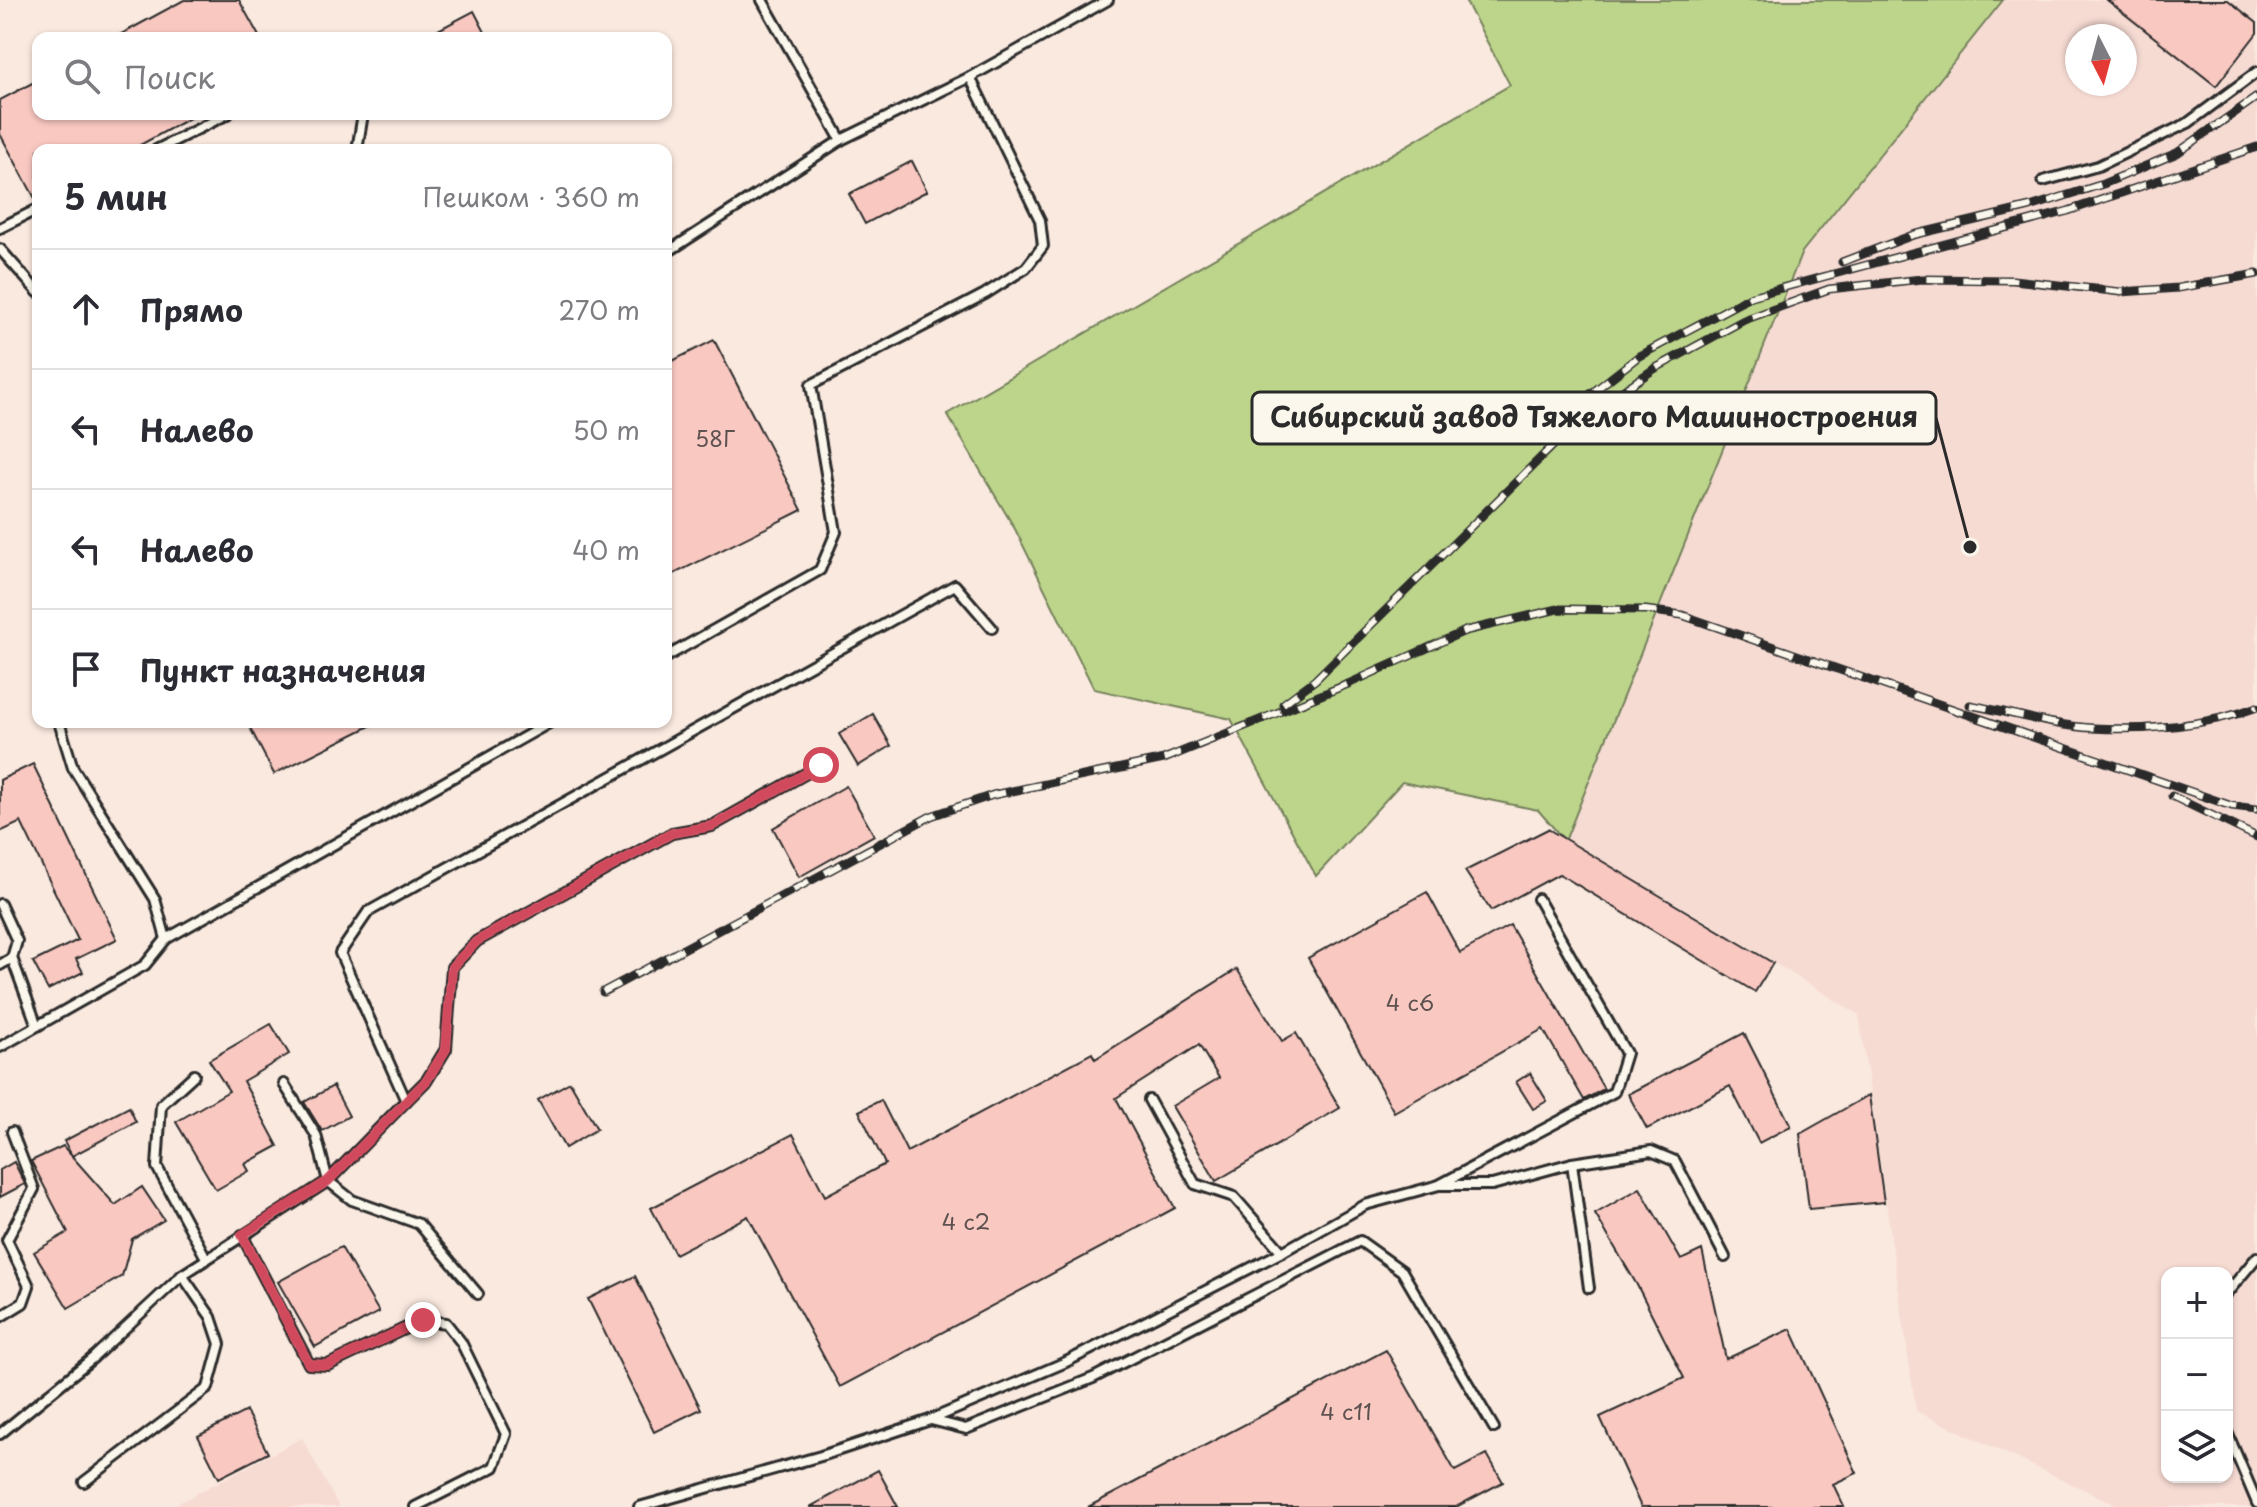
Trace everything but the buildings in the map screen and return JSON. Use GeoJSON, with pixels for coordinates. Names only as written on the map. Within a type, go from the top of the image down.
{"type":"FeatureCollection","features":[{"type":"Feature","properties":{"kind":"lane"},"geometry":{"type":"LineString","coordinates":[[762,0],[841,140]]}},
{"type":"Feature","properties":{"kind":"lane"},"geometry":{"type":"LineString","coordinates":[[672,249],[841,140],[970,77],[1108,0]]}},
{"type":"Feature","properties":{"kind":"lane"},"geometry":{"type":"LineString","coordinates":[[2043,181],[2098,166],[2188,123],[2257,72]]}},
{"type":"Feature","properties":{"kind":"lane"},"geometry":{"type":"LineString","coordinates":[[672,654],[820,570],[836,532],[811,385],[985,294],[1026,268],[1043,246],[1040,220],[970,77]]}},
{"type":"Feature","properties":{"kind":"lane"},"geometry":{"type":"LineString","coordinates":[[168,144],[216,120]]}},
{"type":"Feature","properties":{"kind":"lane"},"geometry":{"type":"LineString","coordinates":[[358,144],[362,120]]}},
{"type":"Feature","properties":{"kind":"lane"},"geometry":{"type":"LineString","coordinates":[[0,228],[32,212]]}},
{"type":"Feature","properties":{"kind":"lane"},"geometry":{"type":"LineString","coordinates":[[0,249],[32,285]]}},
{"type":"Feature","properties":{"kind":"lane"},"geometry":{"type":"LineString","coordinates":[[406,1101],[340,953],[368,912],[955,585],[992,628]]}},
{"type":"Feature","properties":{"kind":"lane"},"geometry":{"type":"LineString","coordinates":[[61,728],[73,768],[155,899],[166,939]]}},
{"type":"Feature","properties":{"kind":"lane"},"geometry":{"type":"LineString","coordinates":[[0,1047],[145,965],[166,939],[540,728]]}},
{"type":"Feature","properties":{"kind":"lane"},"geometry":{"type":"LineString","coordinates":[[0,1434],[94,1357],[182,1275],[328,1181],[427,1080],[446,1049],[452,967],[477,941],[672,833],[712,826],[821,765]]}},
{"type":"Feature","properties":{"kind":"lane"},"geometry":{"type":"LineString","coordinates":[[639,1507],[821,1456],[930,1420],[1066,1362],[1282,1252],[1365,1205],[1439,1185],[1614,1092],[1626,1053],[1538,899]]}},
{"type":"Feature","properties":{"kind":"lane"},"geometry":{"type":"LineString","coordinates":[[0,904],[17,941],[12,958],[37,1026]]}},
{"type":"Feature","properties":{"kind":"lane"},"geometry":{"type":"LineString","coordinates":[[0,965],[12,958]]}},
{"type":"Feature","properties":{"kind":"lane"},"geometry":{"type":"LineString","coordinates":[[194,1075],[161,1105],[157,1167],[206,1258]]}},
{"type":"Feature","properties":{"kind":"lane"},"geometry":{"type":"LineString","coordinates":[[284,1084],[316,1135],[328,1181],[352,1200],[419,1224],[478,1294]]}},
{"type":"Feature","properties":{"kind":"lane"},"geometry":{"type":"LineString","coordinates":[[1149,1100],[1195,1184],[1234,1197],[1282,1252]]}},
{"type":"Feature","properties":{"kind":"lane"},"geometry":{"type":"LineString","coordinates":[[0,1317],[23,1303],[29,1286],[7,1240],[34,1189],[12,1132]]}},
{"type":"Feature","properties":{"kind":"lane"},"geometry":{"type":"LineString","coordinates":[[1439,1185],[1492,1185],[1572,1163],[1651,1151],[1675,1161],[1725,1257]]}},
{"type":"Feature","properties":{"kind":"lane"},"geometry":{"type":"LineString","coordinates":[[1572,1163],[1589,1288]]}},
{"type":"Feature","properties":{"kind":"lane"},"geometry":{"type":"LineString","coordinates":[[242,1235],[309,1364],[328,1365],[423,1320],[446,1323],[461,1342],[506,1434],[494,1467],[415,1507]]}},
{"type":"Feature","properties":{"kind":"lane"},"geometry":{"type":"LineString","coordinates":[[930,1420],[966,1429],[1093,1378],[1360,1241],[1402,1271],[1494,1428]]}},
{"type":"Feature","properties":{"kind":"lane"},"geometry":{"type":"LineString","coordinates":[[2233,1286],[2257,1257]]}},
{"type":"Feature","properties":{"kind":"lane"},"geometry":{"type":"LineString","coordinates":[[84,1482],[208,1388],[220,1344],[211,1317],[182,1275]]}},
{"type":"Feature","properties":{"kind":"lane"},"geometry":{"type":"LineString","coordinates":[[2233,1446],[2257,1503]]}},
{"type":"Feature","properties":{"kind":"shaded area"},"geometry":{"type":"Polygon","coordinates":[[[2003,0],[2257,0],[2257,1507],[2121,1507],[1916,1411],[1859,1015],[1698,916],[1565,841],[1802,252],[2003,0]]]}},
{"type":"Feature","properties":{"kind":"shaded area"},"geometry":{"type":"Polygon","coordinates":[[[302,1438],[339,1507],[171,1507],[302,1438]]]}},
{"type":"Feature","properties":{"kind":"green space"},"geometry":{"type":"Polygon","coordinates":[[[1465,0],[2003,0],[1802,252],[1565,841],[1538,810],[1402,782],[1316,876],[1231,719],[1094,689],[1015,529],[947,414],[1510,85],[1465,0]]]}},
{"type":"Feature","properties":{"kind":"railway"},"geometry":{"type":"LineString","coordinates":[[1842,262],[1913,235],[2030,207],[2103,184],[2177,153],[2257,97]]}},
{"type":"Feature","properties":{"kind":"railway"},"geometry":{"type":"LineString","coordinates":[[1543,441],[1565,414],[1639,356],[1752,296],[2068,211],[2257,147]]}},
{"type":"Feature","properties":{"kind":"railway"},"geometry":{"type":"LineString","coordinates":[[1283,704],[1315,680],[1575,424],[1654,369],[1744,320],[1829,289],[1922,279],[2013,280],[2121,292],[2178,288],[2257,274]]}},
{"type":"Feature","properties":{"kind":"railway"},"geometry":{"type":"LineString","coordinates":[[603,992],[931,816],[993,795],[1164,759],[1348,684],[1465,631],[1558,609],[1646,610],[1682,615],[2232,806],[2257,809]]}},
{"type":"Feature","properties":{"kind":"railway"},"geometry":{"type":"LineString","coordinates":[[1970,705],[2062,725],[2112,729],[2197,723],[2257,707]]}},
{"type":"Feature","properties":{"kind":"railway"},"geometry":{"type":"LineString","coordinates":[[2172,796],[2257,837]]}},
{"type":"Feature","properties":{"kind":"place","name":"Сибирский завод Тяжелого Машиностроения"},"geometry":{"type":"Point","coordinates":[1970,547]}},
{"type":"Feature","properties":{"kind":"route"},"geometry":{"type":"LineString","coordinates":[[423,1320],[328,1365],[309,1364],[242,1235],[328,1181],[427,1080],[446,1049],[452,967],[477,941],[672,833],[712,826],[821,765]]}}]}
